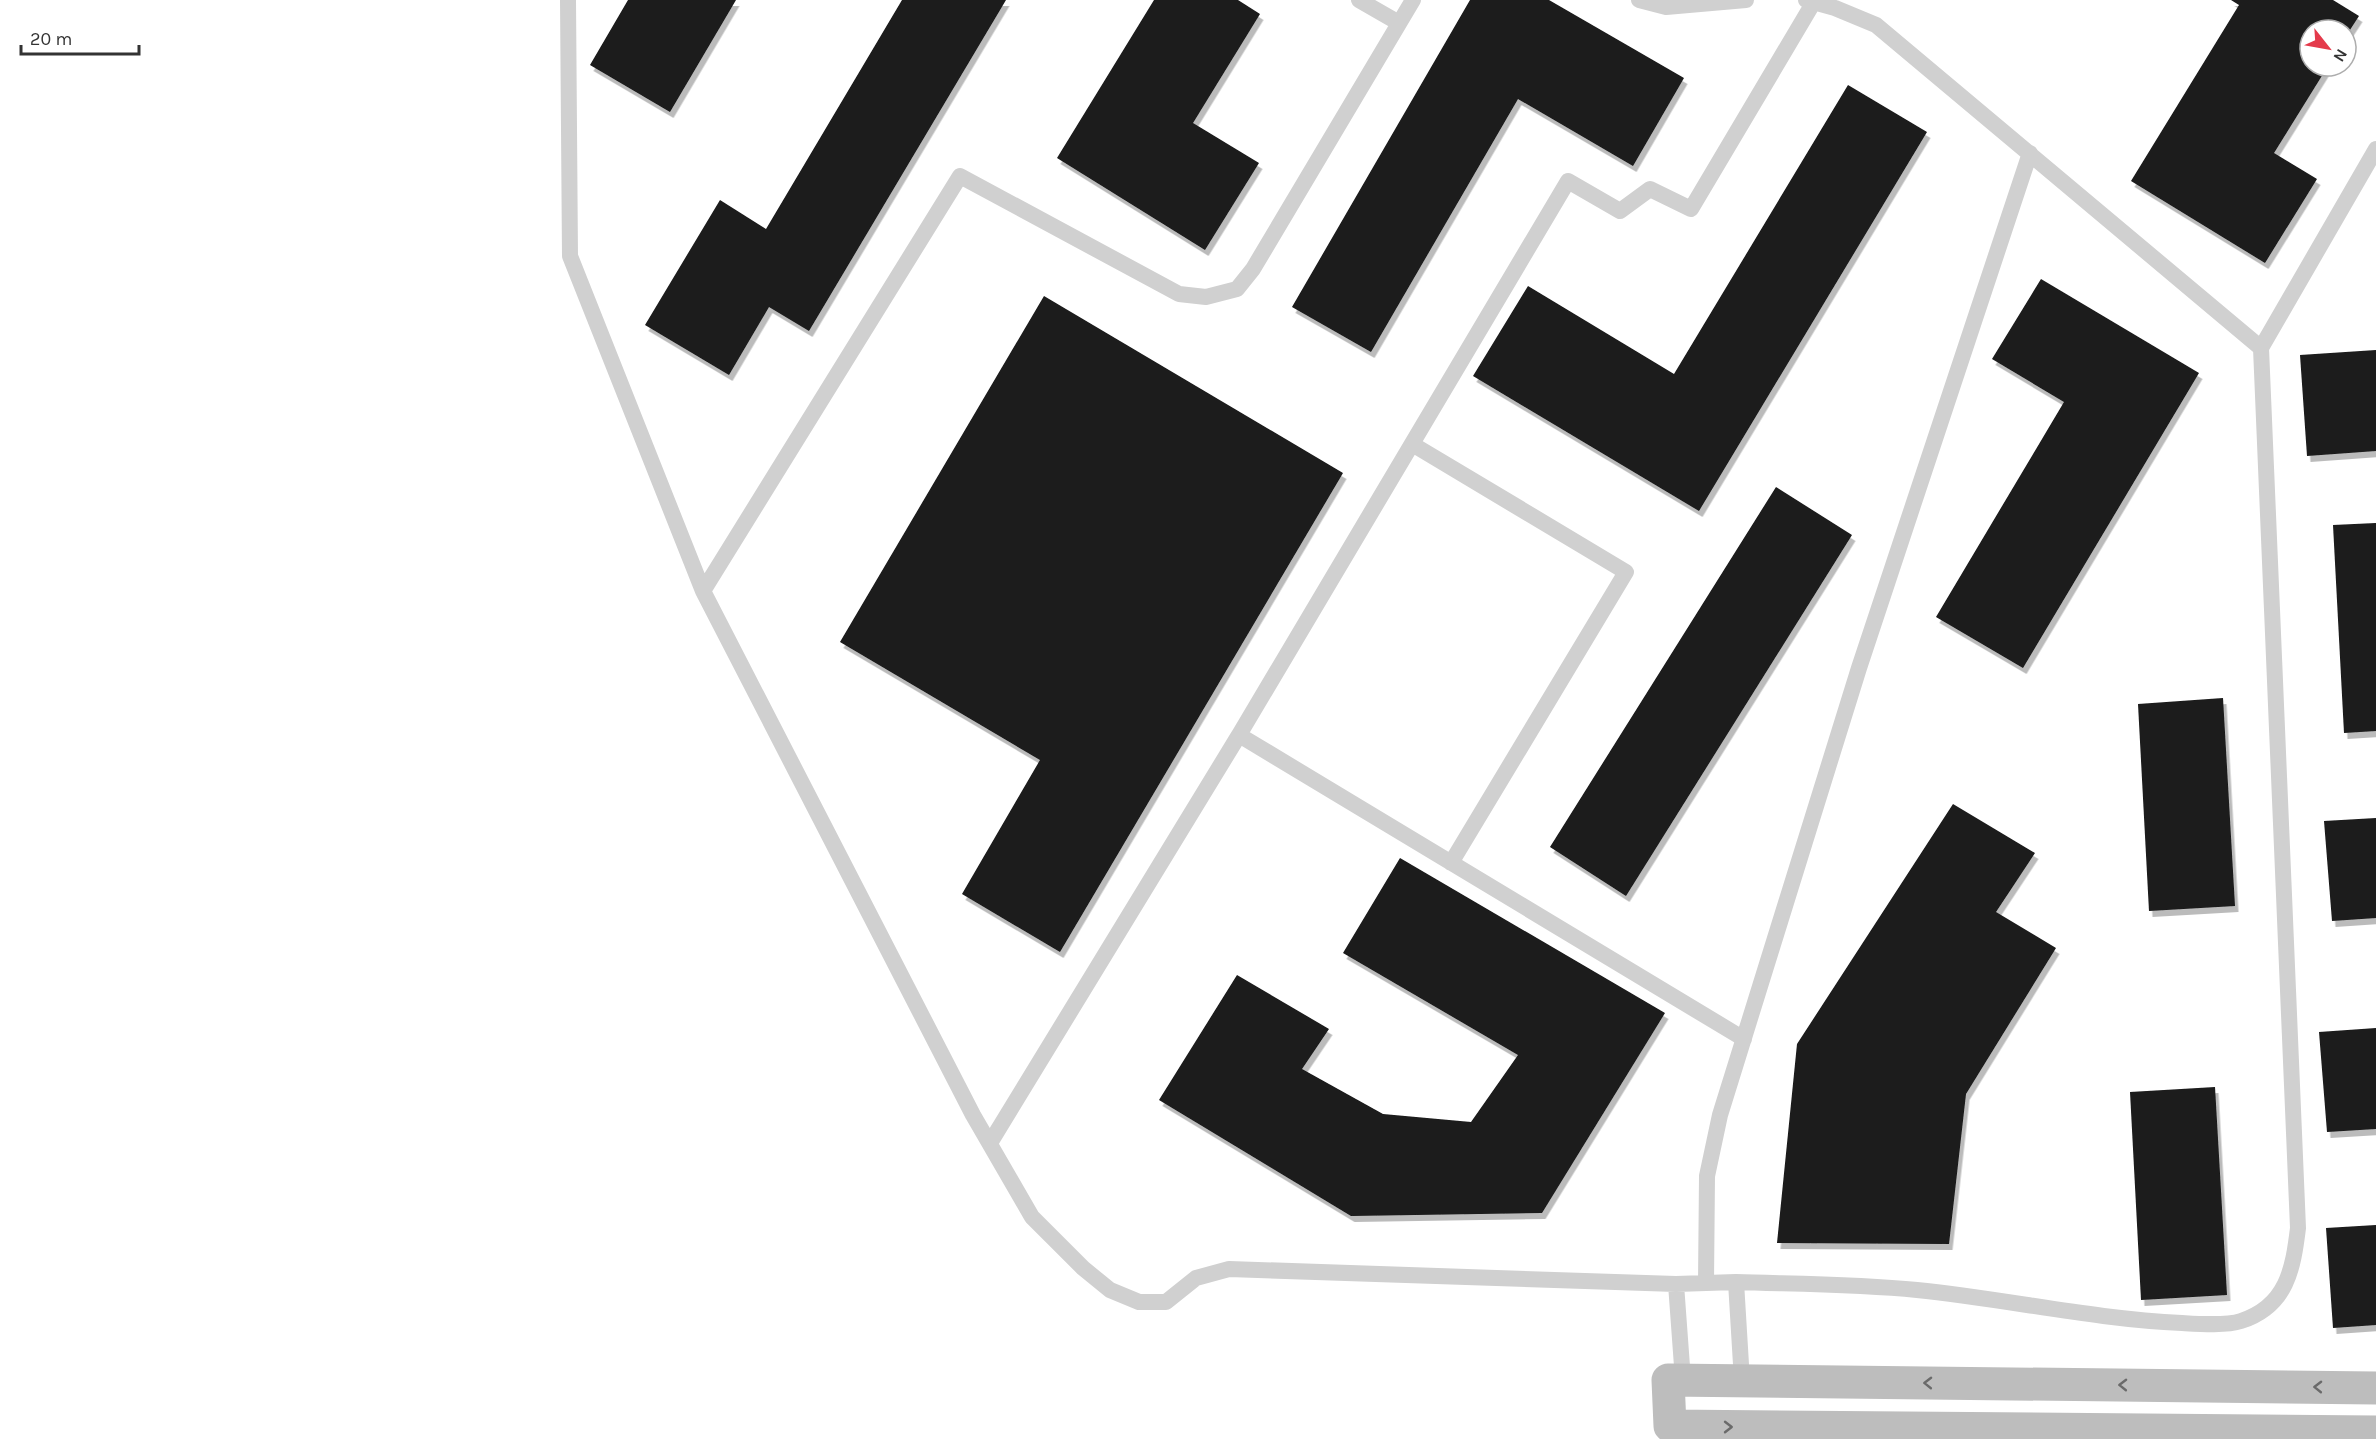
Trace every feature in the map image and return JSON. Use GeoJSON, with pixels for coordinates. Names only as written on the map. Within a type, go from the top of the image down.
{"type":"FeatureCollection","features":[{"type":"Feature","properties":{"kind":"street"},"geometry":{"type":"LineString","coordinates":[[2376,1388],[1668,1380],[1670,1426],[2376,1432]]}},
{"type":"Feature","properties":{"kind":"lane"},"geometry":{"type":"LineString","coordinates":[[568,0],[570,256],[702,591],[973,1115],[1032,1217],[1083,1269],[1110,1290],[1138,1302],[1166,1302],[1196,1278],[1229,1269],[1676,1284],[1736,1282],[1916,1290],[2145,1322],[2203,1324],[2240,1322],[2265,1308],[2285,1288],[2294,1263],[2298,1228],[2261,348],[2376,149]]}},
{"type":"Feature","properties":{"kind":"lane"},"geometry":{"type":"LineString","coordinates":[[1359,0],[1399,23]]}},
{"type":"Feature","properties":{"kind":"lane"},"geometry":{"type":"LineString","coordinates":[[702,591],[960,176],[1179,294],[1206,297],[1237,289],[1253,268],[1413,0]]}},
{"type":"Feature","properties":{"kind":"lane"},"geometry":{"type":"LineString","coordinates":[[1639,0],[1665,7],[1746,0]]}},
{"type":"Feature","properties":{"kind":"lane"},"geometry":{"type":"LineString","coordinates":[[990,1143],[1239,735],[1568,181],[1620,211],[1650,189],[1691,209],[1811,1],[1835,8],[1876,26],[2261,348]]}},
{"type":"Feature","properties":{"kind":"lane"},"geometry":{"type":"LineString","coordinates":[[1706,1283],[1707,1176],[1720,1115],[1859,668],[2030,153]]}},
{"type":"Feature","properties":{"kind":"lane"},"geometry":{"type":"LineString","coordinates":[[1412,444],[1626,572],[1451,863]]}},
{"type":"Feature","properties":{"kind":"lane"},"geometry":{"type":"LineString","coordinates":[[1239,735],[1744,1039]]}},
{"type":"Feature","properties":{"kind":"lane"},"geometry":{"type":"LineString","coordinates":[[1736,1282],[1742,1381]]}},
{"type":"Feature","properties":{"kind":"lane"},"geometry":{"type":"LineString","coordinates":[[1676,1284],[1683,1380]]}},
{"type":"Feature","properties":{"kind":"building"},"geometry":{"type":"Polygon","coordinates":[[[628,0],[736,0],[670,112],[590,65],[628,0]]]}},
{"type":"Feature","properties":{"kind":"building"},"geometry":{"type":"Polygon","coordinates":[[[902,0],[1006,0],[809,331],[769,307],[729,375],[645,325],[720,200],[766,229],[902,0]]]}},
{"type":"Feature","properties":{"kind":"building"},"geometry":{"type":"Polygon","coordinates":[[[1154,0],[1238,0],[1260,14],[1193,123],[1259,163],[1205,250],[1057,158],[1154,0]]]}},
{"type":"Feature","properties":{"kind":"building"},"geometry":{"type":"Polygon","coordinates":[[[1470,0],[1549,0],[1684,78],[1633,166],[1518,99],[1371,352],[1292,307],[1470,0]]]}},
{"type":"Feature","properties":{"kind":"building"},"geometry":{"type":"Polygon","coordinates":[[[2231,0],[2333,0],[2359,16],[2358,18],[2298,18],[2298,78],[2321,78],[2274,153],[2317,179],[2265,263],[2131,181],[2239,5],[2231,0]]]}},
{"type":"Feature","properties":{"kind":"building"},"geometry":{"type":"Polygon","coordinates":[[[1848,85],[1927,132],[1699,511],[1473,376],[1528,286],[1674,374],[1848,85]]]}},
{"type":"Feature","properties":{"kind":"building"},"geometry":{"type":"Polygon","coordinates":[[[2041,279],[2199,373],[2023,668],[1936,617],[2064,402],[1992,359],[2041,279]]]}},
{"type":"Feature","properties":{"kind":"building"},"geometry":{"type":"Polygon","coordinates":[[[1044,296],[1343,473],[1060,952],[962,894],[1040,760],[840,642],[1044,296]]]}},
{"type":"Feature","properties":{"kind":"building"},"geometry":{"type":"Polygon","coordinates":[[[2376,350],[2376,451],[2307,456],[2300,355],[2376,350]]]}},
{"type":"Feature","properties":{"kind":"building"},"geometry":{"type":"Polygon","coordinates":[[[1776,487],[1852,535],[1626,896],[1550,847],[1776,487]]]}},
{"type":"Feature","properties":{"kind":"building"},"geometry":{"type":"Polygon","coordinates":[[[2376,523],[2376,731],[2344,733],[2333,525],[2376,523]]]}},
{"type":"Feature","properties":{"kind":"building"},"geometry":{"type":"Polygon","coordinates":[[[2223,698],[2235,906],[2149,911],[2138,704],[2223,698]]]}},
{"type":"Feature","properties":{"kind":"building"},"geometry":{"type":"Polygon","coordinates":[[[1953,804],[2035,853],[1996,912],[2056,948],[1966,1094],[1949,1244],[1777,1243],[1797,1044],[1953,804]]]}},
{"type":"Feature","properties":{"kind":"building"},"geometry":{"type":"Polygon","coordinates":[[[2376,818],[2376,918],[2332,921],[2324,821],[2376,818]]]}},
{"type":"Feature","properties":{"kind":"building"},"geometry":{"type":"Polygon","coordinates":[[[1400,858],[1665,1013],[1542,1213],[1351,1216],[1159,1100],[1237,975],[1329,1029],[1302,1069],[1383,1114],[1471,1122],[1518,1055],[1343,953],[1400,858]]]}},
{"type":"Feature","properties":{"kind":"building"},"geometry":{"type":"Polygon","coordinates":[[[2376,1028],[2376,1129],[2327,1132],[2319,1032],[2376,1028]]]}},
{"type":"Feature","properties":{"kind":"building"},"geometry":{"type":"Polygon","coordinates":[[[2215,1087],[2227,1295],[2141,1300],[2130,1092],[2215,1087]]]}},
{"type":"Feature","properties":{"kind":"building"},"geometry":{"type":"Polygon","coordinates":[[[2376,1225],[2376,1325],[2333,1328],[2326,1228],[2376,1225]]]}}]}
